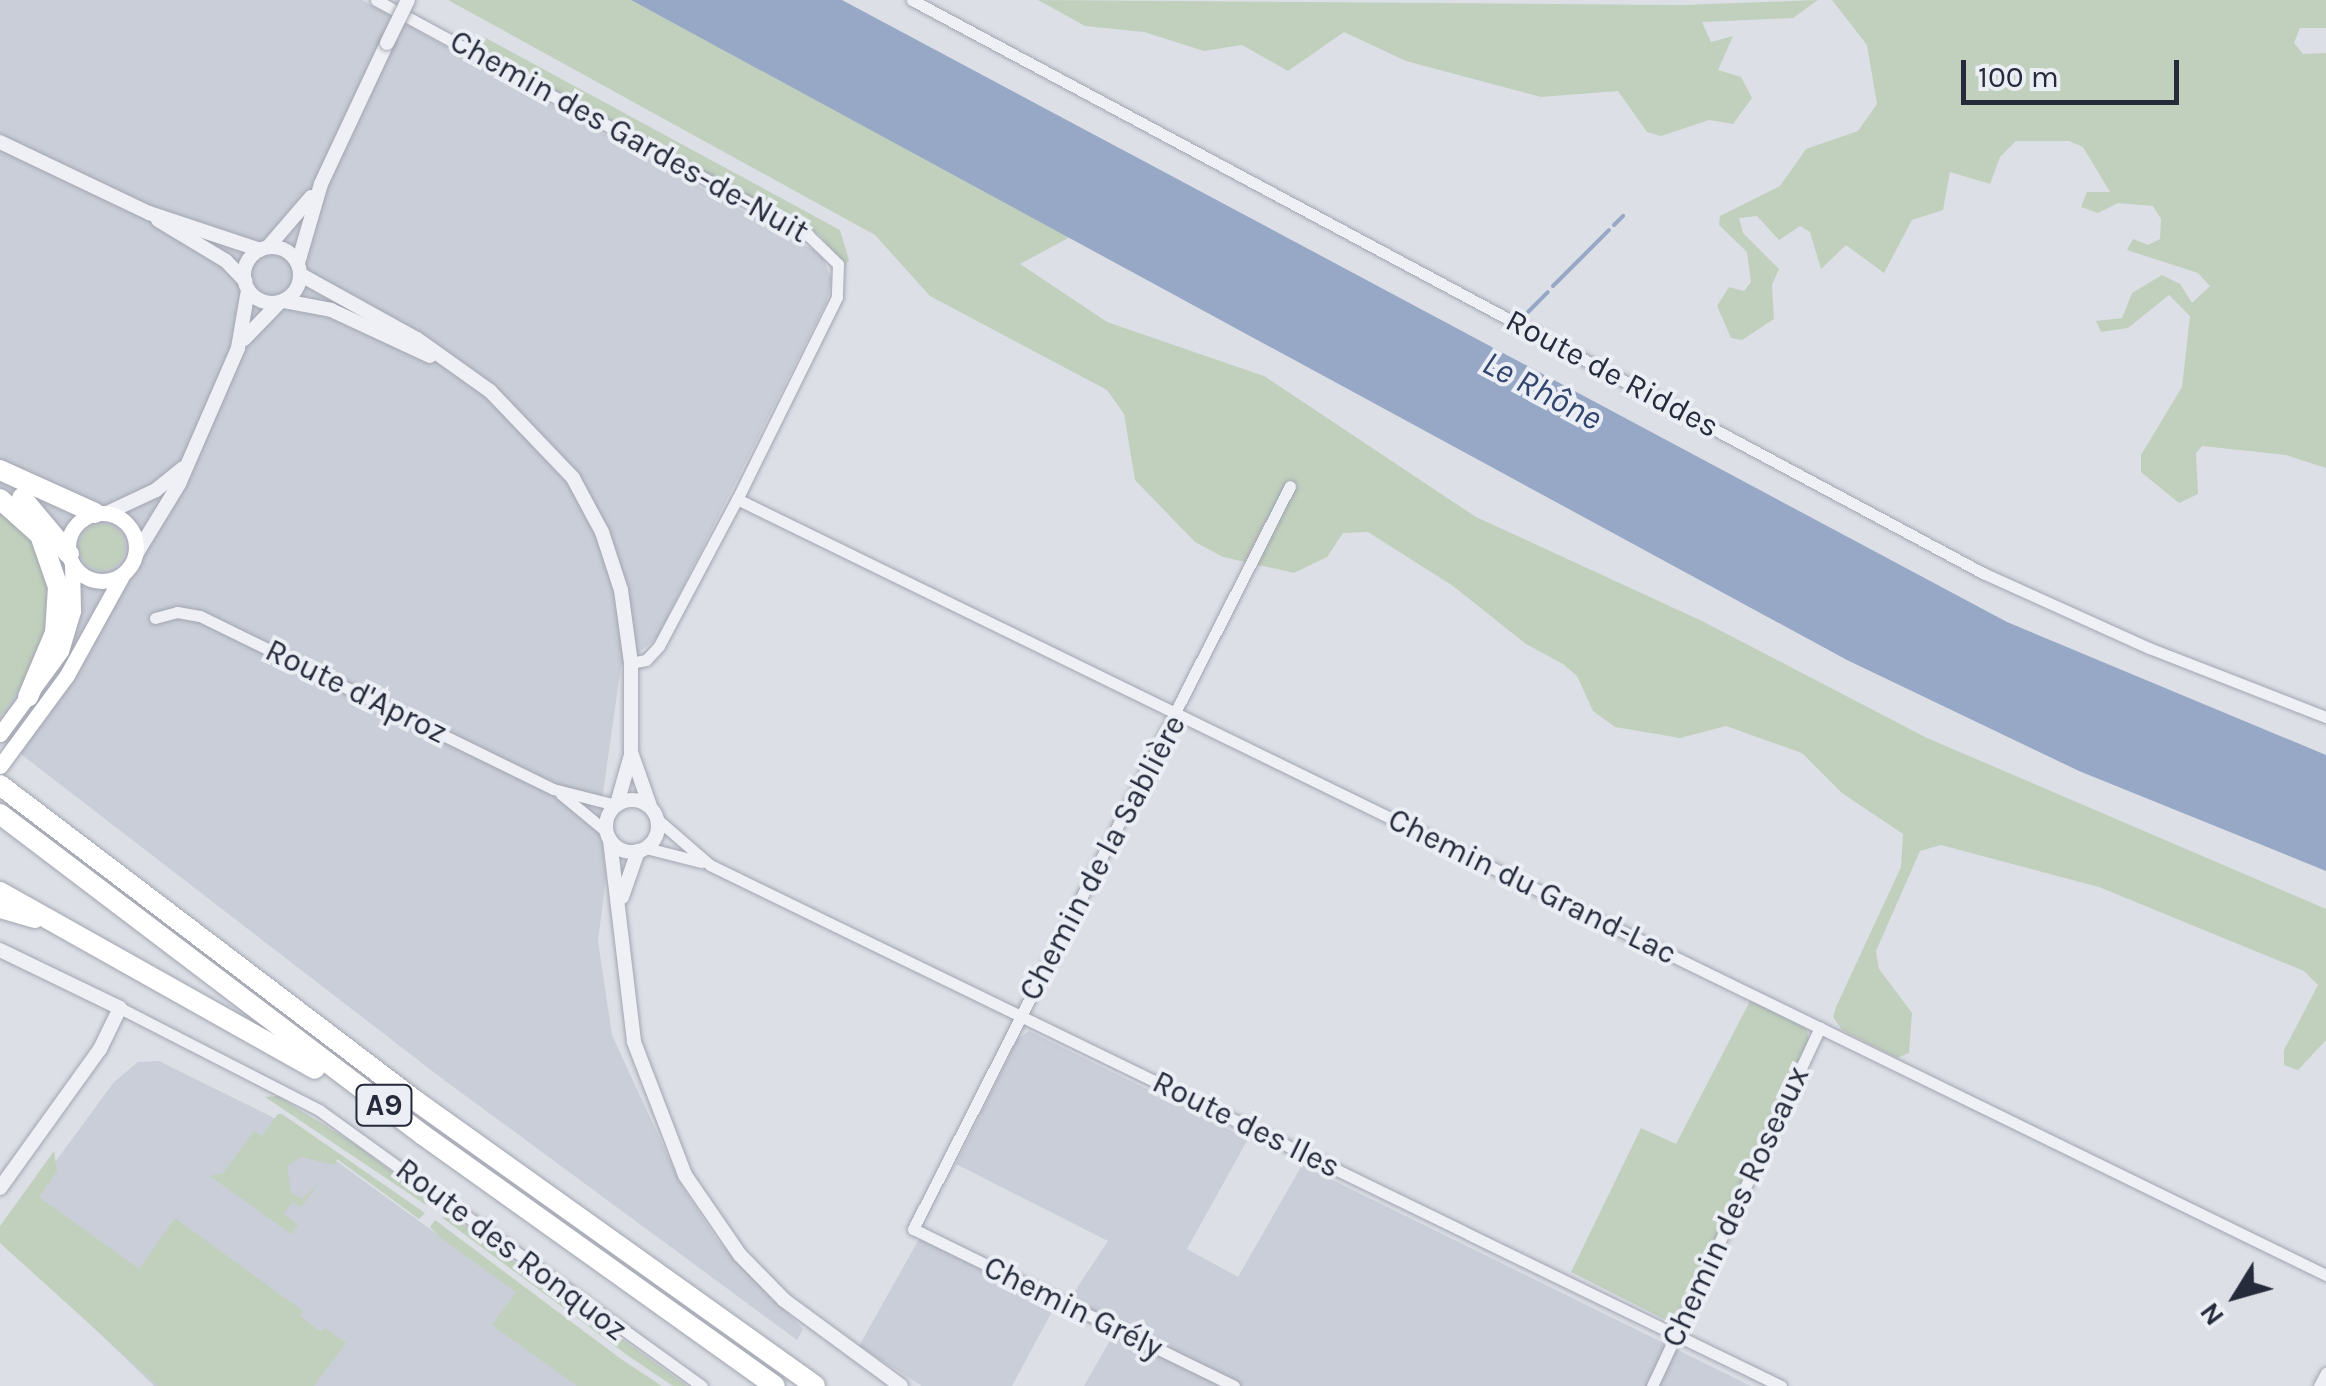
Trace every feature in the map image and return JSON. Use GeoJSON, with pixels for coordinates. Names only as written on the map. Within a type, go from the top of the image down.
{"type":"FeatureCollection","features":[{"type":"Feature","properties":{"kind":"highway"},"geometry":{"type":"LineString","coordinates":[[0,470],[101,513]]}},
{"type":"Feature","properties":{"kind":"highway"},"geometry":{"type":"LineString","coordinates":[[0,488],[32,505],[67,552]]}},
{"type":"Feature","properties":{"kind":"highway"},"geometry":{"type":"LineString","coordinates":[[0,499],[40,535],[58,587],[55,633],[28,697]]}},
{"type":"Feature","properties":{"kind":"highway","name":"A9"},"geometry":{"type":"LineString","coordinates":[[0,782],[416,1101],[814,1386]]}},
{"type":"Feature","properties":{"kind":"highway","name":"A9"},"geometry":{"type":"LineString","coordinates":[[0,814],[424,1134],[775,1386]]}},
{"type":"Feature","properties":{"kind":"highway"},"geometry":{"type":"LineString","coordinates":[[0,892],[424,1134]]}},
{"type":"Feature","properties":{"kind":"highway"},"geometry":{"type":"LineString","coordinates":[[0,908],[75,932]]}},
{"type":"Feature","properties":{"kind":"main road"},"geometry":{"type":"LineString","coordinates":[[0,766],[67,674],[135,556],[131,528],[101,513],[74,528],[67,552],[66,640],[3,731]]}},
{"type":"Feature","properties":{"kind":"main road"},"geometry":{"type":"LineString","coordinates":[[67,552],[95,580],[123,574]]}},
{"type":"Feature","properties":{"kind":"street","name":"Chemin des Gardes-de-Nuit"},"geometry":{"type":"LineString","coordinates":[[376,0],[808,234],[835,257],[842,278],[836,297],[737,500],[659,646],[642,662],[631,664]]}},
{"type":"Feature","properties":{"kind":"street"},"geometry":{"type":"LineString","coordinates":[[238,348],[281,302],[299,269],[321,184],[408,0]]}},
{"type":"Feature","properties":{"kind":"street","name":"Route de Riddes"},"geometry":{"type":"LineString","coordinates":[[912,0],[1983,573],[2149,648],[2326,717]]}},
{"type":"Feature","properties":{"kind":"street"},"geometry":{"type":"LineString","coordinates":[[0,142],[149,213],[226,261],[261,301],[331,310],[454,366]]}},
{"type":"Feature","properties":{"kind":"street"},"geometry":{"type":"LineString","coordinates":[[135,556],[194,450],[238,348],[247,263],[321,184]]}},
{"type":"Feature","properties":{"kind":"street"},"geometry":{"type":"LineString","coordinates":[[149,213],[288,252],[299,269],[454,366],[534,429],[590,506],[621,590],[631,664],[631,752],[608,836],[640,1064],[695,1193],[784,1300],[900,1386]]}},
{"type":"Feature","properties":{"kind":"street"},"geometry":{"type":"LineString","coordinates":[[101,513],[156,490],[194,450]]}},
{"type":"Feature","properties":{"kind":"street","name":"Chemin de la Sablière"},"geometry":{"type":"LineString","coordinates":[[913,1228],[1178,716],[1290,486]]}},
{"type":"Feature","properties":{"kind":"street","name":"Chemin du Grand-Lac"},"geometry":{"type":"LineString","coordinates":[[737,500],[2326,1275]]}},
{"type":"Feature","properties":{"kind":"street","name":"Route d'Aproz"},"geometry":{"type":"LineString","coordinates":[[154,618],[176,612],[200,616],[553,788],[617,804]]}},
{"type":"Feature","properties":{"kind":"street"},"geometry":{"type":"LineString","coordinates":[[620,918],[642,850],[657,836],[654,813],[631,752]]}},
{"type":"Feature","properties":{"kind":"street","name":"Route d'Aproz"},"geometry":{"type":"LineString","coordinates":[[553,788],[608,836]]}},
{"type":"Feature","properties":{"kind":"street"},"geometry":{"type":"LineString","coordinates":[[617,804],[634,800],[654,813]]}},
{"type":"Feature","properties":{"kind":"street","name":"Route des Iles"},"geometry":{"type":"LineString","coordinates":[[654,813],[710,864]]}},
{"type":"Feature","properties":{"kind":"street"},"geometry":{"type":"LineString","coordinates":[[608,836],[642,850]]}},
{"type":"Feature","properties":{"kind":"street","name":"Route des Iles"},"geometry":{"type":"LineString","coordinates":[[642,850],[710,864],[1781,1386]]}},
{"type":"Feature","properties":{"kind":"street","name":"Route des Ronquoz"},"geometry":{"type":"LineString","coordinates":[[0,950],[318,1110],[702,1386]]}},
{"type":"Feature","properties":{"kind":"street"},"geometry":{"type":"LineString","coordinates":[[0,1188],[83,1074],[120,1008]]}},
{"type":"Feature","properties":{"kind":"street","name":"Chemin des Roseaux"},"geometry":{"type":"LineString","coordinates":[[1652,1386],[1820,1027]]}},
{"type":"Feature","properties":{"kind":"street","name":"Chemin Grély"},"geometry":{"type":"LineString","coordinates":[[913,1228],[1234,1386]]}},
{"type":"Feature","properties":{"kind":"street"},"geometry":{"type":"LineString","coordinates":[[2320,1386],[2326,1373]]}},
{"type":"Feature","properties":{"kind":"shaded area"},"geometry":{"type":"Polygon","coordinates":[[[0,0],[362,0],[822,255],[832,280],[827,301],[657,638],[621,666],[600,814],[606,878],[598,941],[612,1035],[682,1187],[718,1241],[803,1329],[797,1340],[440,1077],[0,738],[0,0]]]}},
{"type":"Feature","properties":{"kind":"shaded area"},"geometry":{"type":"Polygon","coordinates":[[[1029,1031],[1248,1139],[1187,1249],[1238,1277],[1302,1165],[1751,1386],[1084,1386],[1113,1335],[1054,1308],[1012,1386],[922,1386],[859,1346],[919,1239],[1049,1303],[1069,1300],[1108,1241],[956,1164],[1017,1040],[1029,1031]]]}},
{"type":"Feature","properties":{"kind":"shaded area"},"geometry":{"type":"Polygon","coordinates":[[[159,1061],[284,1123],[646,1386],[154,1386],[0,1237],[114,1082],[138,1062],[159,1061]]]}},
{"type":"Feature","properties":{"kind":"green space"},"geometry":{"type":"Polygon","coordinates":[[[448,0],[631,0],[1070,237],[1020,264],[1107,322],[1264,376],[1476,517],[1702,621],[1927,738],[2326,909],[2326,1040],[2298,1070],[2284,1065],[2284,1050],[2318,985],[2304,971],[2099,887],[1941,845],[1920,851],[1876,951],[1879,969],[1912,1013],[1909,1053],[1897,1058],[1842,1030],[1833,1017],[1836,1007],[1901,867],[1903,834],[1842,793],[1802,753],[1726,726],[1680,738],[1615,727],[1593,711],[1577,676],[1563,664],[1526,644],[1453,586],[1368,532],[1343,533],[1327,557],[1294,573],[1223,557],[1195,542],[1135,480],[1124,414],[1107,390],[930,296],[875,235],[448,0]]]}},
{"type":"Feature","properties":{"kind":"green space"},"geometry":{"type":"Polygon","coordinates":[[[1038,0],[1682,5],[1818,0],[1793,18],[1702,22],[1711,42],[1733,36],[1718,70],[1741,77],[1752,98],[1733,124],[1709,120],[1661,136],[1647,132],[1618,91],[1541,97],[1406,61],[1344,32],[1288,71],[1242,45],[1204,51],[1144,32],[1085,26],[1038,0]]]}},
{"type":"Feature","properties":{"kind":"green space"},"geometry":{"type":"Polygon","coordinates":[[[1832,0],[2326,0],[2326,28],[2300,28],[2294,43],[2303,54],[2326,53],[2326,468],[2286,455],[2202,446],[2196,453],[2198,494],[2179,503],[2141,472],[2141,455],[2182,387],[2190,316],[2169,295],[2128,328],[2101,332],[2096,321],[2122,318],[2132,293],[2162,275],[2180,284],[2192,303],[2210,286],[2198,273],[2127,250],[2133,239],[2148,245],[2160,239],[2161,219],[2153,206],[2118,203],[2098,213],[2081,207],[2087,192],[2110,192],[2083,147],[2069,141],[2016,141],[2000,157],[1990,184],[1950,172],[1943,210],[1912,220],[1884,273],[1846,245],[1821,269],[1810,232],[1800,226],[1779,240],[1757,216],[1739,218],[1743,233],[1779,269],[1772,285],[1774,319],[1742,340],[1731,338],[1717,306],[1729,287],[1744,291],[1751,282],[1747,252],[1719,225],[1720,216],[1780,186],[1806,149],[1858,131],[1877,104],[1867,45],[1832,0]]]}},
{"type":"Feature","properties":{"kind":"green space"},"geometry":{"type":"Polygon","coordinates":[[[451,35],[484,37],[840,230],[849,260],[844,267],[820,235],[451,35]]]}},
{"type":"Feature","properties":{"kind":"green space"},"geometry":{"type":"Polygon","coordinates":[[[0,508],[39,544],[54,607],[35,669],[0,716],[0,508]]]}},
{"type":"Feature","properties":{"kind":"green space"},"geometry":{"type":"Polygon","coordinates":[[[102,524],[118,531],[125,547],[118,563],[102,570],[86,563],[79,547],[86,531],[102,524]]]}},
{"type":"Feature","properties":{"kind":"green space"},"geometry":{"type":"Polygon","coordinates":[[[1751,999],[1806,1026],[1809,1041],[1684,1306],[1666,1320],[1571,1272],[1641,1128],[1676,1144],[1751,999]]]}},
{"type":"Feature","properties":{"kind":"green space"},"geometry":{"type":"Polygon","coordinates":[[[277,1096],[355,1144],[422,1195],[426,1205],[265,1097],[277,1096]]]}},
{"type":"Feature","properties":{"kind":"green space"},"geometry":{"type":"Polygon","coordinates":[[[278,1114],[425,1213],[419,1219],[337,1159],[335,1165],[301,1157],[287,1166],[291,1193],[302,1199],[320,1182],[301,1207],[292,1202],[284,1214],[298,1225],[291,1234],[210,1176],[223,1173],[254,1131],[262,1136],[278,1114]]]}},
{"type":"Feature","properties":{"kind":"green space"},"geometry":{"type":"Polygon","coordinates":[[[54,1151],[57,1171],[39,1197],[139,1269],[175,1218],[303,1311],[300,1316],[321,1332],[325,1328],[346,1343],[314,1386],[158,1386],[0,1243],[0,1226],[54,1151]]]}},
{"type":"Feature","properties":{"kind":"green space"},"geometry":{"type":"Polygon","coordinates":[[[441,1217],[455,1219],[687,1386],[673,1386],[627,1355],[441,1217]]]}},
{"type":"Feature","properties":{"kind":"green space"},"geometry":{"type":"Polygon","coordinates":[[[435,1220],[662,1386],[577,1386],[492,1325],[516,1292],[441,1238],[430,1227],[435,1220]]]}},
{"type":"Feature","properties":{"kind":"water","name":"Le Rhône"},"geometry":{"type":"Polygon","coordinates":[[[631,0],[842,0],[2007,622],[2326,755],[2326,871],[2079,771],[1847,660],[631,0]]]}},
{"type":"Feature","properties":{"kind":"waterway"},"geometry":{"type":"LineString","coordinates":[[1614,225],[1623,216]]}},
{"type":"Feature","properties":{"kind":"waterway"},"geometry":{"type":"LineString","coordinates":[[1553,286],[1609,230]]}},
{"type":"Feature","properties":{"kind":"waterway"},"geometry":{"type":"LineString","coordinates":[[1528,312],[1548,292]]}}]}
